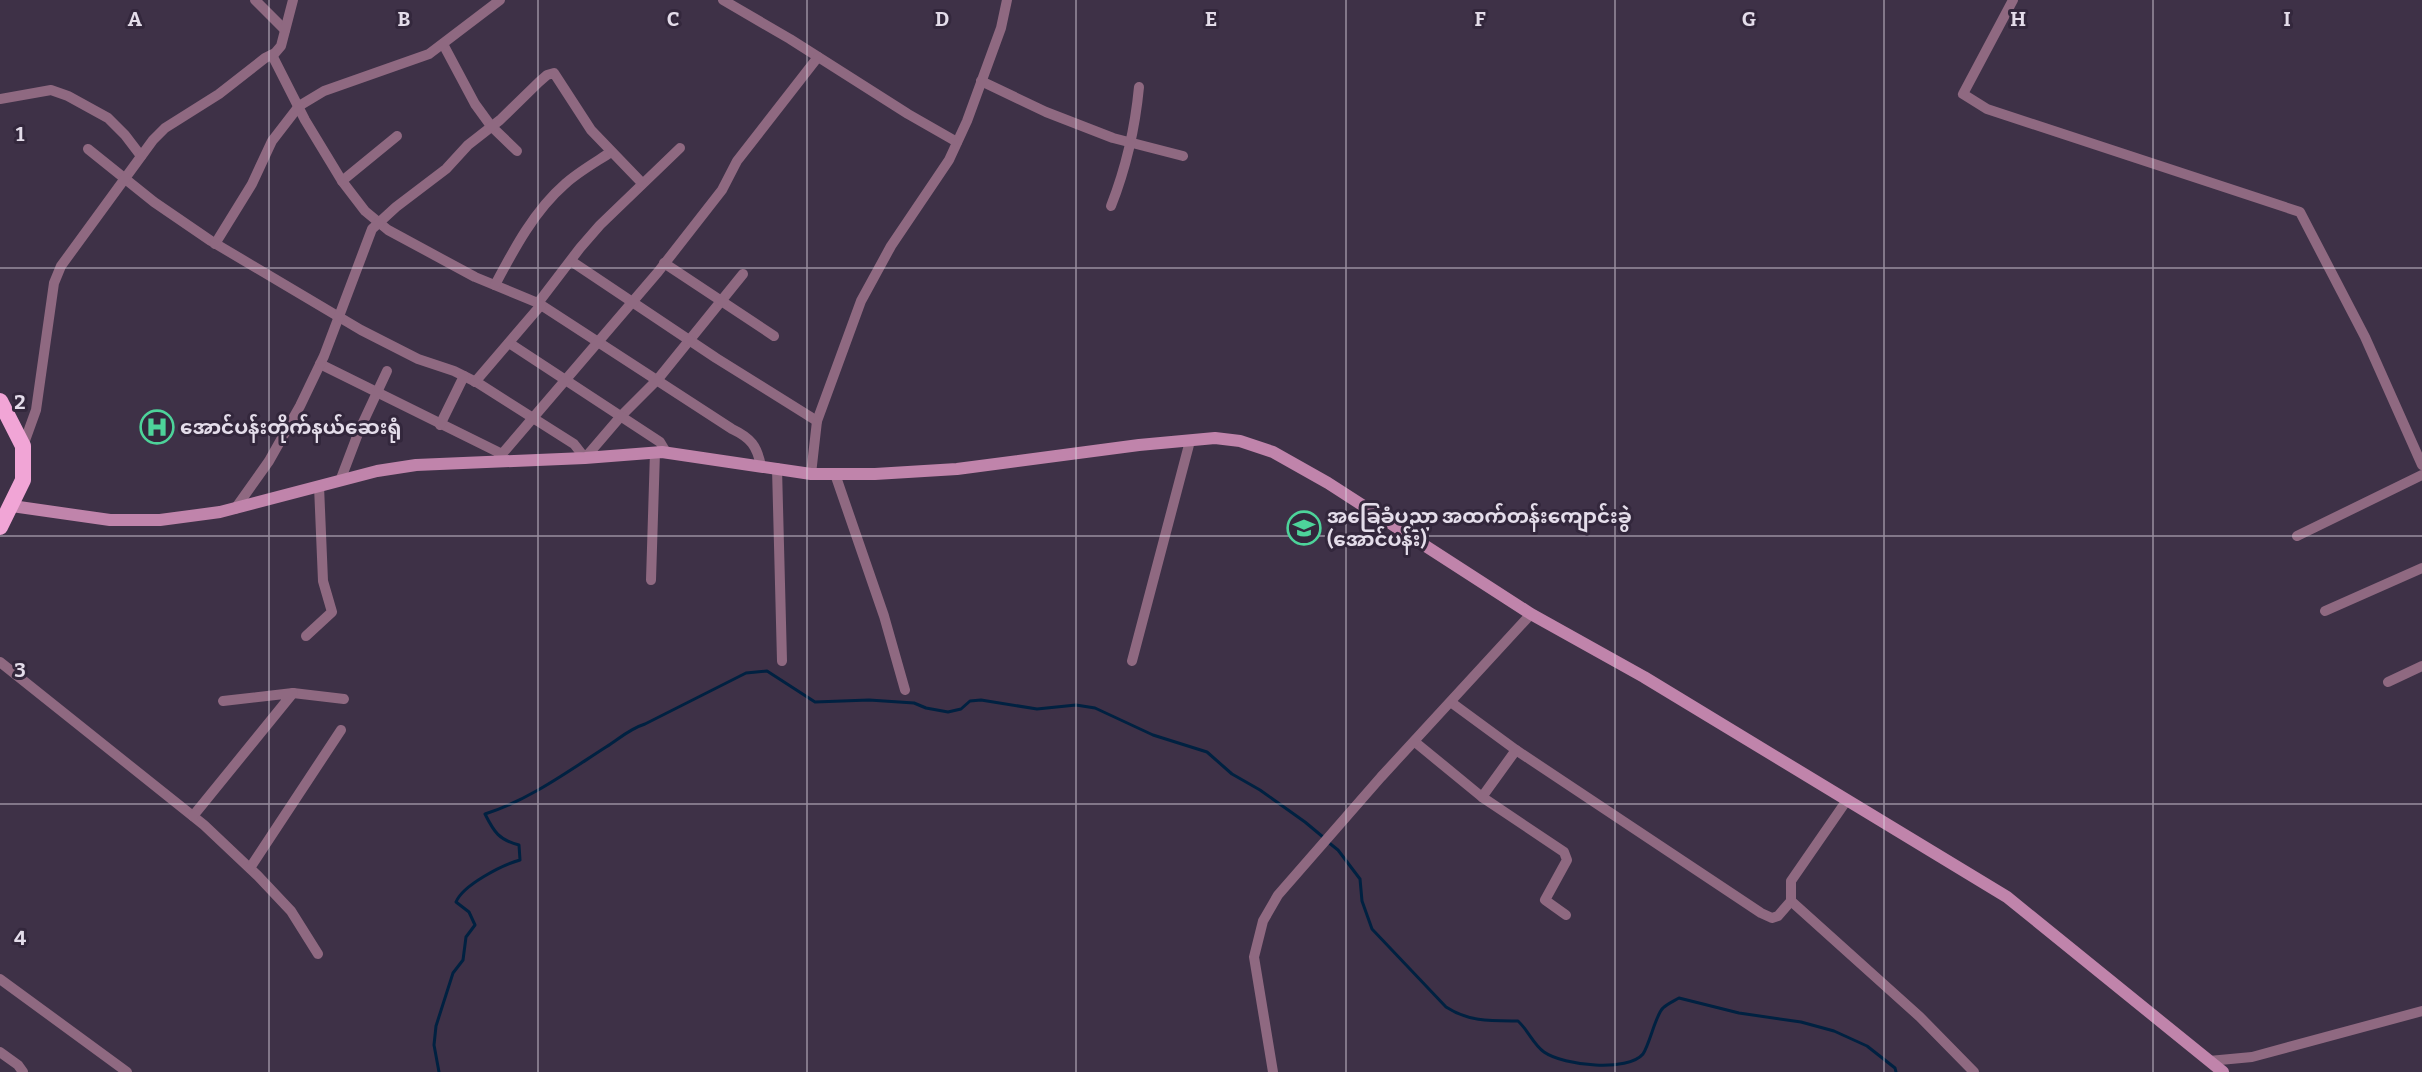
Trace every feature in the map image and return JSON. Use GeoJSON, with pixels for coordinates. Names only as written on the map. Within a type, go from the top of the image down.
{"type":"FeatureCollection","features":[{"type":"Feature","properties":{"kind":"highway"},"geometry":{"type":"LineString","coordinates":[[0,401],[23,446],[23,480],[0,527]]}},
{"type":"Feature","properties":{"kind":"main road"},"geometry":{"type":"LineString","coordinates":[[12,506],[111,520],[160,520],[235,509],[377,471],[416,465],[499,458],[585,458],[661,452],[811,474],[875,474],[957,468],[1139,445],[1215,438],[1240,441],[1273,452],[1328,483],[1532,614],[1644,677],[2007,897],[2223,1072]]}},
{"type":"Feature","properties":{"kind":"street"},"geometry":{"type":"LineString","coordinates":[[255,0],[285,30]]}},
{"type":"Feature","properties":{"kind":"street"},"geometry":{"type":"LineString","coordinates":[[23,446],[36,410],[54,283],[61,267],[141,156],[165,128],[219,94],[281,46],[293,0]]}},
{"type":"Feature","properties":{"kind":"street"},"geometry":{"type":"LineString","coordinates":[[215,243],[252,184],[272,141],[299,106],[324,91],[429,54],[500,0]]}},
{"type":"Feature","properties":{"kind":"street"},"geometry":{"type":"LineString","coordinates":[[723,0],[957,142]]}},
{"type":"Feature","properties":{"kind":"street"},"geometry":{"type":"LineString","coordinates":[[811,474],[818,421],[861,301],[891,246],[949,160],[1001,28],[1007,0]]}},
{"type":"Feature","properties":{"kind":"street"},"geometry":{"type":"LineString","coordinates":[[2013,0],[1963,94],[1987,109],[2300,212],[2366,337],[2422,465]]}},
{"type":"Feature","properties":{"kind":"street"},"geometry":{"type":"LineString","coordinates":[[443,44],[475,104],[491,126],[517,151]]}},
{"type":"Feature","properties":{"kind":"street"},"geometry":{"type":"LineString","coordinates":[[272,55],[342,181],[365,211],[378,222],[388,230],[464,272],[540,304],[600,342],[746,436],[755,445],[761,466]]}},
{"type":"Feature","properties":{"kind":"street"},"geometry":{"type":"LineString","coordinates":[[320,364],[499,458],[532,417],[600,342],[664,263],[722,190],[737,161],[818,57]]}},
{"type":"Feature","properties":{"kind":"street"},"geometry":{"type":"LineString","coordinates":[[235,509],[268,461],[300,406],[320,364],[372,229],[446,169],[468,145],[533,90],[539,82],[554,73],[591,130],[642,183]]}},
{"type":"Feature","properties":{"kind":"street"},"geometry":{"type":"LineString","coordinates":[[981,81],[1046,112],[1131,142],[1183,156]]}},
{"type":"Feature","properties":{"kind":"street"},"geometry":{"type":"LineString","coordinates":[[1111,206],[1123,176],[1131,142],[1139,87]]}},
{"type":"Feature","properties":{"kind":"street"},"geometry":{"type":"LineString","coordinates":[[0,99],[51,90],[68,96],[108,118],[141,156]]}},
{"type":"Feature","properties":{"kind":"street"},"geometry":{"type":"LineString","coordinates":[[342,181],[397,136]]}},
{"type":"Feature","properties":{"kind":"street"},"geometry":{"type":"LineString","coordinates":[[475,382],[509,343],[600,225],[680,147]]}},
{"type":"Feature","properties":{"kind":"street"},"geometry":{"type":"LineString","coordinates":[[88,149],[154,202],[215,243],[339,316],[418,359],[475,382],[574,444],[585,458],[621,416],[658,379],[742,274]]}},
{"type":"Feature","properties":{"kind":"street"},"geometry":{"type":"LineString","coordinates":[[495,285],[510,257],[544,205],[566,183],[611,152]]}},
{"type":"Feature","properties":{"kind":"street"},"geometry":{"type":"LineString","coordinates":[[571,261],[770,393],[818,421]]}},
{"type":"Feature","properties":{"kind":"street"},"geometry":{"type":"LineString","coordinates":[[664,263],[774,336]]}},
{"type":"Feature","properties":{"kind":"street"},"geometry":{"type":"LineString","coordinates":[[509,343],[660,442],[651,580]]}},
{"type":"Feature","properties":{"kind":"street"},"geometry":{"type":"LineString","coordinates":[[340,481],[359,431],[387,371]]}},
{"type":"Feature","properties":{"kind":"street"},"geometry":{"type":"LineString","coordinates":[[440,425],[464,376]]}},
{"type":"Feature","properties":{"kind":"street"},"geometry":{"type":"LineString","coordinates":[[1132,661],[1190,441]]}},
{"type":"Feature","properties":{"kind":"street"},"geometry":{"type":"LineString","coordinates":[[777,468],[782,661]]}},
{"type":"Feature","properties":{"kind":"street"},"geometry":{"type":"LineString","coordinates":[[836,474],[884,616],[905,690]]}},
{"type":"Feature","properties":{"kind":"street"},"geometry":{"type":"LineString","coordinates":[[2297,536],[2422,475]]}},
{"type":"Feature","properties":{"kind":"street"},"geometry":{"type":"LineString","coordinates":[[306,636],[332,612],[322,581],[319,486]]}},
{"type":"Feature","properties":{"kind":"street"},"geometry":{"type":"LineString","coordinates":[[2325,611],[2422,568]]}},
{"type":"Feature","properties":{"kind":"street"},"geometry":{"type":"LineString","coordinates":[[1273,1072],[1254,957],[1263,921],[1278,895],[1532,614]]}},
{"type":"Feature","properties":{"kind":"street"},"geometry":{"type":"LineString","coordinates":[[0,662],[193,816],[250,868],[291,911],[318,954]]}},
{"type":"Feature","properties":{"kind":"street"},"geometry":{"type":"LineString","coordinates":[[2388,682],[2422,666]]}},
{"type":"Feature","properties":{"kind":"street"},"geometry":{"type":"LineString","coordinates":[[193,816],[293,693]]}},
{"type":"Feature","properties":{"kind":"street"},"geometry":{"type":"LineString","coordinates":[[223,701],[293,693],[344,699]]}},
{"type":"Feature","properties":{"kind":"street"},"geometry":{"type":"LineString","coordinates":[[1452,703],[1515,750],[1761,913],[1772,918],[1778,916],[1791,901],[1791,881],[1847,800]]}},
{"type":"Feature","properties":{"kind":"street"},"geometry":{"type":"LineString","coordinates":[[250,868],[341,730]]}},
{"type":"Feature","properties":{"kind":"street"},"geometry":{"type":"LineString","coordinates":[[1414,742],[1482,797],[1564,852],[1567,860],[1545,900],[1566,915]]}},
{"type":"Feature","properties":{"kind":"street"},"geometry":{"type":"LineString","coordinates":[[1482,797],[1515,750]]}},
{"type":"Feature","properties":{"kind":"street"},"geometry":{"type":"LineString","coordinates":[[1791,901],[1920,1017],[1974,1072]]}},
{"type":"Feature","properties":{"kind":"street"},"geometry":{"type":"LineString","coordinates":[[0,979],[127,1072]]}},
{"type":"Feature","properties":{"kind":"street"},"geometry":{"type":"LineString","coordinates":[[2209,1061],[2252,1057],[2422,1011]]}},
{"type":"Feature","properties":{"kind":"street"},"geometry":{"type":"LineString","coordinates":[[0,1052],[18,1065],[23,1072]]}},
{"type":"Feature","properties":{"kind":"waterway"},"geometry":{"type":"LineString","coordinates":[[439,1072],[434,1045],[436,1026],[453,973],[463,960],[466,937],[475,925],[469,912],[456,902],[466,889],[475,883],[503,866],[520,860],[519,845],[507,841],[498,834],[485,814],[547,785],[634,729],[746,673],[767,671],[815,702],[869,700],[914,703],[948,712],[961,709],[970,701],[981,700],[1037,709],[1076,705],[1095,708],[1153,735],[1207,752],[1232,774],[1260,790],[1323,837]]}},
{"type":"Feature","properties":{"kind":"waterway"},"geometry":{"type":"LineString","coordinates":[[1328,842],[1338,850],[1360,879],[1362,901],[1372,929],[1446,1007],[1472,1018],[1489,1021],[1518,1021],[1540,1049],[1553,1057],[1580,1064],[1595,1065],[1610,1065],[1635,1060],[1646,1049],[1660,1011],[1679,998],[1739,1013],[1801,1022],[1834,1031],[1867,1046],[1895,1068],[1896,1072]]}},
{"type":"Feature","properties":{"kind":"place","name":"အောင်ပန်းတိုက်နယ်ဆေးရုံ"},"geometry":{"type":"Point","coordinates":[157,427]}},
{"type":"Feature","properties":{"kind":"place","name":"အခြေခံပညာ အထက်တန်းကျောင်းခွဲ (အောင်ပန်း)"},"geometry":{"type":"Point","coordinates":[1304,528]}}]}
